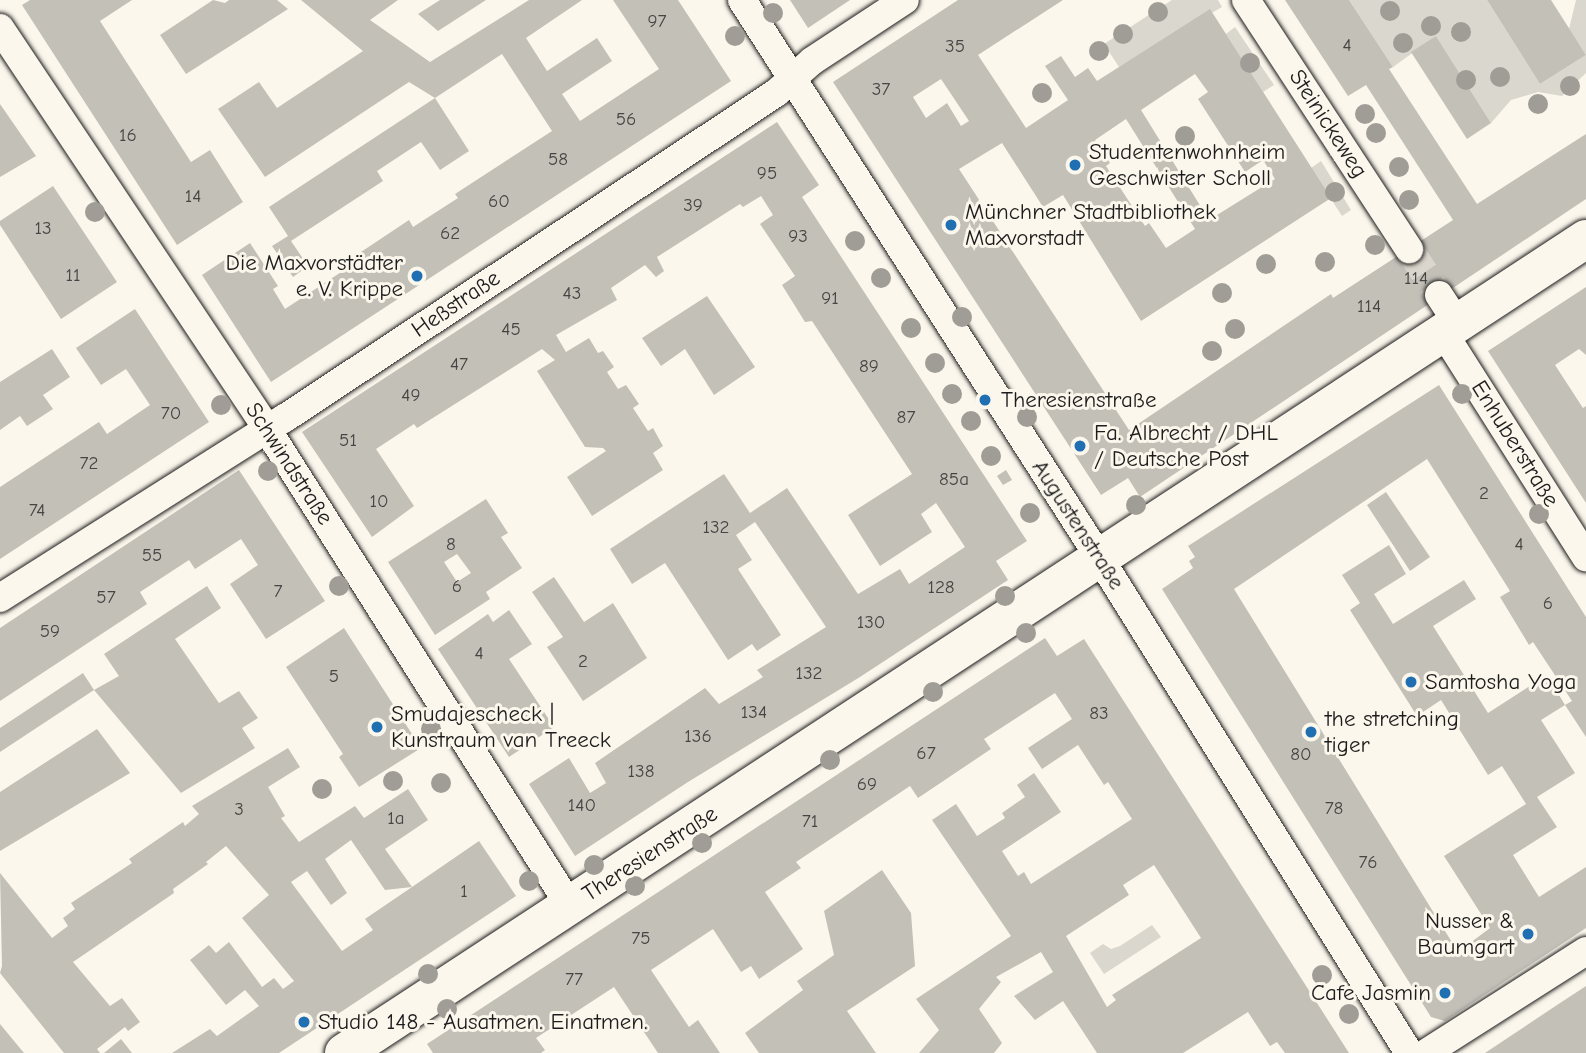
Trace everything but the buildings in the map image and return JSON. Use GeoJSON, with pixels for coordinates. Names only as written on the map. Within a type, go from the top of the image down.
{"type":"FeatureCollection","features":[{"type":"Feature","properties":{"kind":"main road","name":"Theresienstraße"},"geometry":{"type":"LineString","coordinates":[[344,1053],[1099,557],[1447,317],[1586,239]]}},
{"type":"Feature","properties":{"kind":"street","name":"Augustenstraße"},"geometry":{"type":"LineString","coordinates":[[742,0],[1099,557],[1409,1053]]}},
{"type":"Feature","properties":{"kind":"street","name":"Heßstraße"},"geometry":{"type":"LineString","coordinates":[[0,598],[267,429],[793,79],[812,61],[905,0]]}},
{"type":"Feature","properties":{"kind":"street","name":"Steinickeweg"},"geometry":{"type":"LineString","coordinates":[[1246,0],[1409,248]]}},
{"type":"Feature","properties":{"kind":"street","name":"Schwindstraße"},"geometry":{"type":"LineString","coordinates":[[0,28],[267,429],[570,906]]}},
{"type":"Feature","properties":{"kind":"street","name":"Enhuberstraße"},"geometry":{"type":"LineString","coordinates":[[1447,317],[1586,556]]}},
{"type":"Feature","properties":{"kind":"street"},"geometry":{"type":"LineString","coordinates":[[1426,1053],[1586,951]]}},
{"type":"Feature","properties":{"kind":"shaded area"},"geometry":{"type":"Polygon","coordinates":[[[1172,0],[1218,0],[1222,7],[1119,67],[1104,44],[1172,0]]]}},
{"type":"Feature","properties":{"kind":"shaded area"},"geometry":{"type":"Polygon","coordinates":[[[1349,0],[1487,0],[1540,84],[1586,55],[1586,73],[1562,96],[1538,92],[1511,100],[1491,123],[1436,36],[1393,67],[1349,0]]]}},
{"type":"Feature","properties":{"kind":"shaded area"},"geometry":{"type":"Polygon","coordinates":[[[1576,0],[1586,0],[1586,55],[1569,29],[1576,0]]]}},
{"type":"Feature","properties":{"kind":"shaded area"},"geometry":{"type":"Polygon","coordinates":[[[1235,27],[1274,85],[1263,92],[1226,34],[1235,27]]]}},
{"type":"Feature","properties":{"kind":"shaded area"},"geometry":{"type":"Polygon","coordinates":[[[1321,161],[1351,210],[1342,216],[1311,168],[1321,161]]]}},
{"type":"Feature","properties":{"kind":"shaded area"},"geometry":{"type":"Polygon","coordinates":[[[1152,925],[1161,937],[1104,974],[1090,953],[1103,944],[1111,949],[1120,946],[1152,925]]]}},
{"type":"Feature","properties":{"kind":"tunnel"},"geometry":{"type":"LineString","coordinates":[[1409,249],[1439,295]]}},
{"type":"Feature","properties":{"kind":"place","name":"Studentenwohnheim Geschwister Scholl"},"geometry":{"type":"Point","coordinates":[1075,165]}},
{"type":"Feature","properties":{"kind":"place","name":"Münchner Stadtbibliothek Maxvorstadt"},"geometry":{"type":"Point","coordinates":[951,225]}},
{"type":"Feature","properties":{"kind":"place","name":"Die Maxvorstädter e. V. Krippe"},"geometry":{"type":"Point","coordinates":[417,276]}},
{"type":"Feature","properties":{"kind":"place","name":"Theresienstraße"},"geometry":{"type":"Point","coordinates":[985,400]}},
{"type":"Feature","properties":{"kind":"place","name":"Fa. Albrecht / DHL / Deutsche Post"},"geometry":{"type":"Point","coordinates":[1080,446]}},
{"type":"Feature","properties":{"kind":"place","name":"Samtosha Yoga"},"geometry":{"type":"Point","coordinates":[1411,682]}},
{"type":"Feature","properties":{"kind":"place","name":"Smudajescheck | Kunstraum van Treeck"},"geometry":{"type":"Point","coordinates":[377,727]}},
{"type":"Feature","properties":{"kind":"place","name":"the stretching tiger"},"geometry":{"type":"Point","coordinates":[1311,732]}},
{"type":"Feature","properties":{"kind":"place","name":"Nusser & Baumgart"},"geometry":{"type":"Point","coordinates":[1528,934]}},
{"type":"Feature","properties":{"kind":"place","name":"Cafe Jasmin"},"geometry":{"type":"Point","coordinates":[1445,993]}},
{"type":"Feature","properties":{"kind":"place","name":"Studio 148 - Ausatmen. Einatmen."},"geometry":{"type":"Point","coordinates":[304,1022]}}]}
